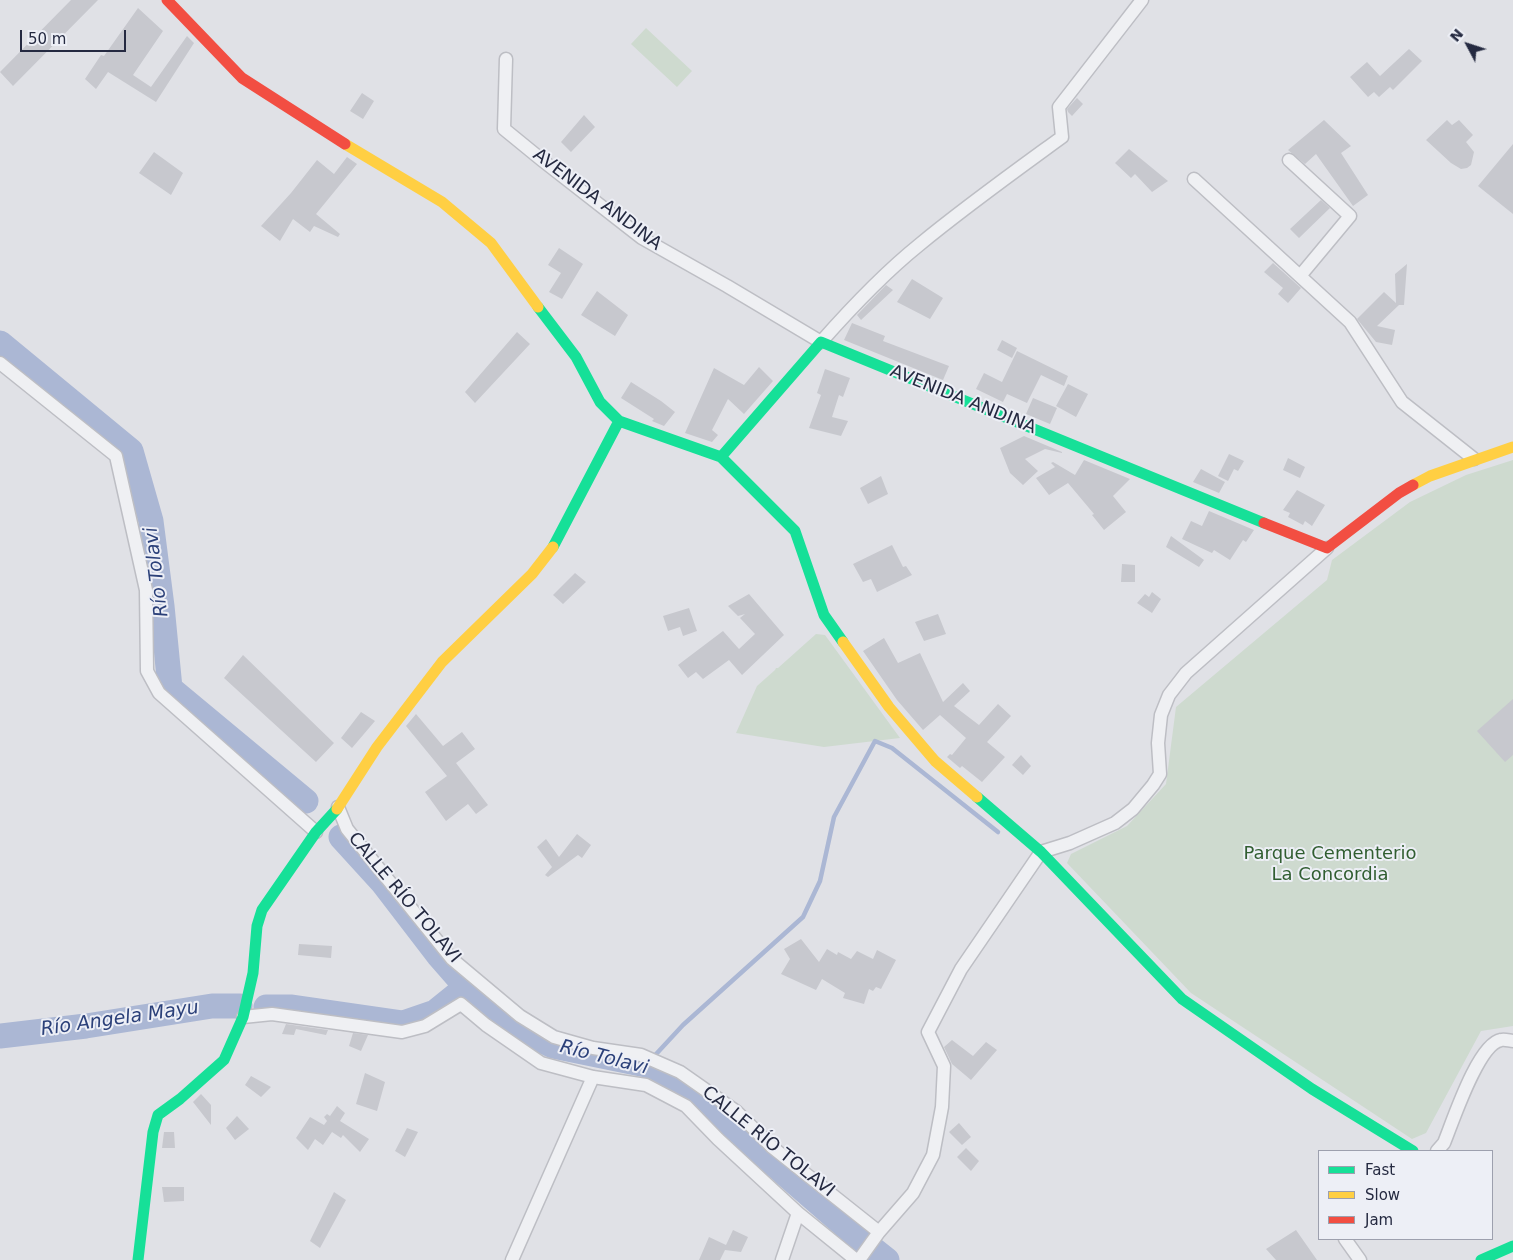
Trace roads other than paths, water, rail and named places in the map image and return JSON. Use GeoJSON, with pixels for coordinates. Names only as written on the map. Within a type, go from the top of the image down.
{"type":"FeatureCollection","features":[{"type":"Feature","properties":{"kind":"street"},"geometry":{"type":"LineString","coordinates":[[167,0],[242,78],[325,132],[442,202],[491,243],[576,357],[600,402],[619,421],[722,457],[795,531],[824,615],[889,707],[935,761],[1041,852],[1182,999],[1312,1090],[1411,1150]]}},
{"type":"Feature","properties":{"kind":"street"},"geometry":{"type":"LineString","coordinates":[[722,457],[854,305],[917,246],[1062,137],[1059,107],[1142,0]]}},
{"type":"Feature","properties":{"kind":"street","name":"AVENIDA ANDINA"},"geometry":{"type":"LineString","coordinates":[[506,59],[504,129],[642,238],[821,342],[1327,548]]}},
{"type":"Feature","properties":{"kind":"street"},"geometry":{"type":"LineString","coordinates":[[1289,160],[1350,216],[1300,276]]}},
{"type":"Feature","properties":{"kind":"street"},"geometry":{"type":"LineString","coordinates":[[1194,179],[1350,322],[1402,402],[1474,459]]}},
{"type":"Feature","properties":{"kind":"street"},"geometry":{"type":"LineString","coordinates":[[0,363],[116,456],[146,590],[147,671],[159,693],[316,832]]}},
{"type":"Feature","properties":{"kind":"street"},"geometry":{"type":"LineString","coordinates":[[138,1260],[153,1132],[158,1115],[180,1099],[224,1060],[243,1017],[253,973],[256,926],[262,910],[316,832],[338,808],[377,747],[442,662],[532,574],[557,542],[619,421]]}},
{"type":"Feature","properties":{"kind":"street"},"geometry":{"type":"LineString","coordinates":[[857,1260],[913,1193],[933,1155],[942,1107],[944,1066],[928,1032],[961,969],[1041,852],[1070,843],[1115,823],[1132,809],[1160,774],[1158,743],[1161,715],[1169,695],[1186,673],[1327,548],[1399,493],[1430,476],[1474,459],[1513,447]]}},
{"type":"Feature","properties":{"kind":"street","name":"CALLE RÍO TOLAVI"},"geometry":{"type":"LineString","coordinates":[[338,808],[347,830],[452,959],[520,1016],[554,1037],[593,1048],[641,1056],[680,1072],[737,1112],[772,1147],[879,1232]]}},
{"type":"Feature","properties":{"kind":"street","name":"CALLE RÍO TOLAVI"},"geometry":{"type":"LineString","coordinates":[[243,1017],[272,1014],[402,1032],[425,1026],[462,1004],[486,1024],[541,1062],[592,1078],[646,1085],[686,1106],[718,1139],[798,1213],[857,1260]]}},
{"type":"Feature","properties":{"kind":"street"},"geometry":{"type":"LineString","coordinates":[[1438,1150],[1444,1143],[1469,1081],[1487,1049],[1501,1040],[1513,1041]]}},
{"type":"Feature","properties":{"kind":"street"},"geometry":{"type":"LineString","coordinates":[[512,1260],[592,1078]]}},
{"type":"Feature","properties":{"kind":"street"},"geometry":{"type":"LineString","coordinates":[[782,1260],[798,1213]]}},
{"type":"Feature","properties":{"kind":"street"},"geometry":{"type":"LineString","coordinates":[[1346,1240],[1360,1260]]}},
{"type":"Feature","properties":{"kind":"street"},"geometry":{"type":"LineString","coordinates":[[1481,1260],[1513,1246]]}},
{"type":"Feature","properties":{"kind":"waterway","name":"Río Tolavi"},"geometry":{"type":"LineString","coordinates":[[0,343],[131,451],[151,521],[170,688],[306,801]]}},
{"type":"Feature","properties":{"kind":"waterway"},"geometry":{"type":"LineString","coordinates":[[646,1065],[683,1025],[803,917],[820,881],[834,817],[875,741],[892,748],[998,832]]}},
{"type":"Feature","properties":{"kind":"waterway","name":"Río Tolavi"},"geometry":{"type":"LineString","coordinates":[[341,837],[382,882],[438,955],[466,987],[520,1030],[553,1046],[646,1065],[685,1087],[853,1233],[887,1260]]}},
{"type":"Feature","properties":{"kind":"waterway","name":"Río Angela Mayu"},"geometry":{"type":"LineString","coordinates":[[266,1007],[292,1007],[403,1023],[435,1012],[466,987]]}},
{"type":"Feature","properties":{"kind":"waterway","name":"Río Angela Mayu"},"geometry":{"type":"LineString","coordinates":[[0,1036],[86,1026],[212,1006],[240,1006]]}},
{"type":"Feature","properties":{"kind":"park label","name":"Parque Cementerio La Concordia"},"geometry":{"type":"Point","coordinates":[1330,864]}}]}
